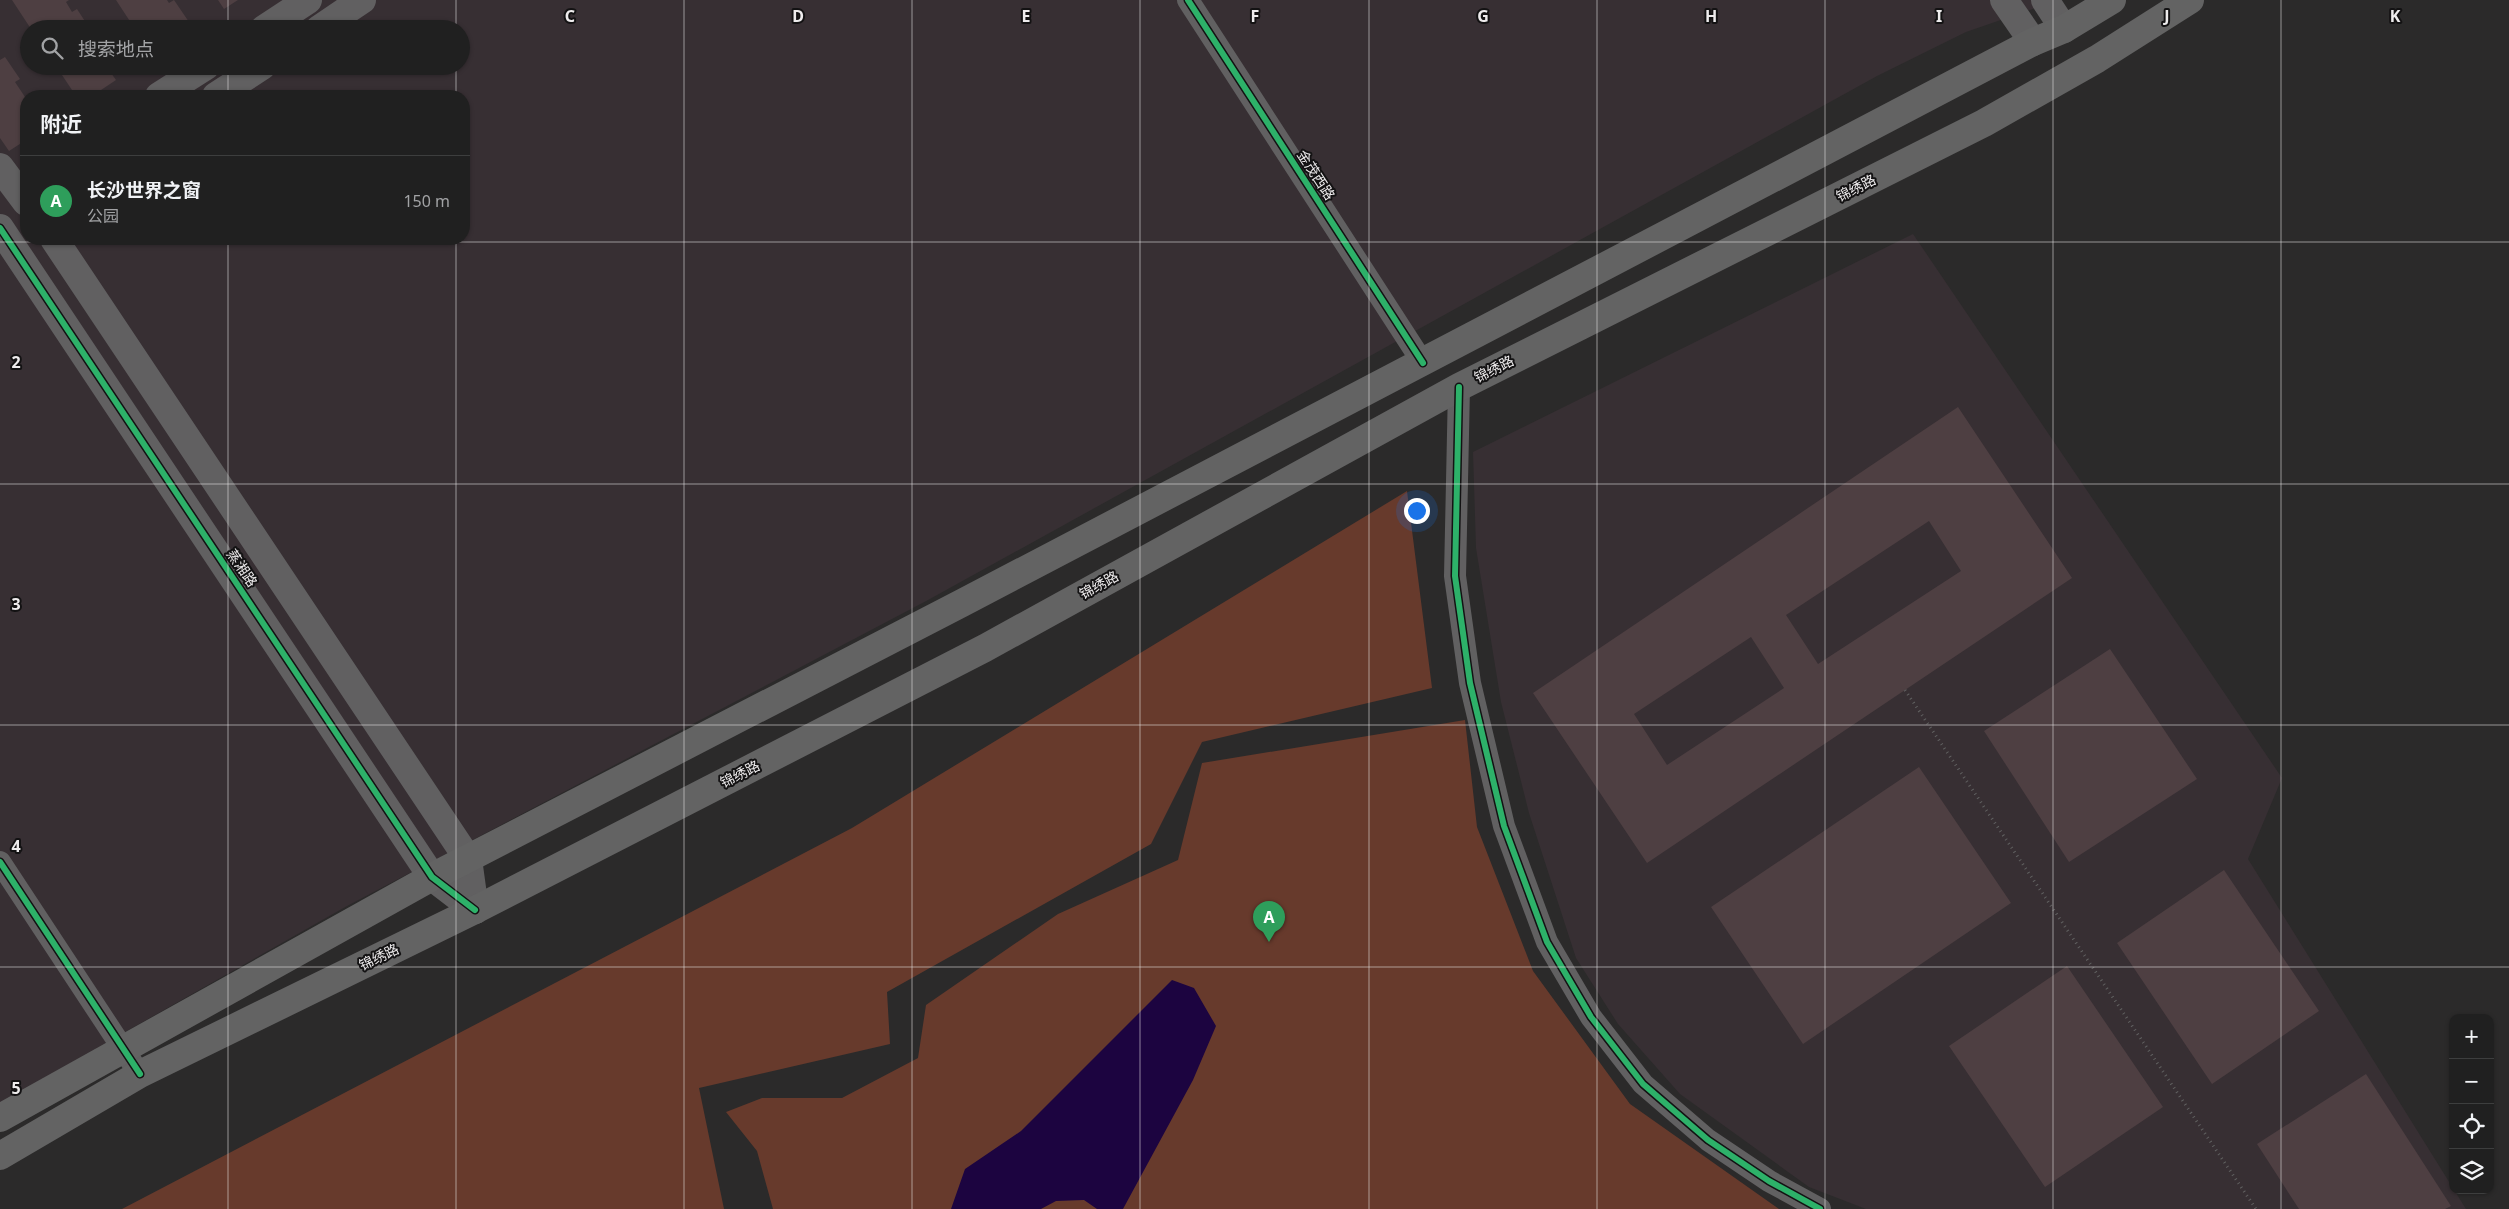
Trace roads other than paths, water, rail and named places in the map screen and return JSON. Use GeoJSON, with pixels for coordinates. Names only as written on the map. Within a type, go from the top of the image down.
{"type":"FeatureCollection","features":[{"type":"Feature","properties":{"kind":"main road"},"geometry":{"type":"LineString","coordinates":[[0,1118],[432,877],[1423,363],[2033,42],[2064,29],[2112,0]]}},
{"type":"Feature","properties":{"kind":"main road","name":"锦绣路"},"geometry":{"type":"LineString","coordinates":[[0,1156],[140,1074],[475,910],[986,648],[1459,387],[1984,123],[2097,59],[2190,0]]}},
{"type":"Feature","properties":{"kind":"street"},"geometry":{"type":"LineString","coordinates":[[278,20],[308,0]]}},
{"type":"Feature","properties":{"kind":"street"},"geometry":{"type":"LineString","coordinates":[[332,20],[362,0]]}},
{"type":"Feature","properties":{"kind":"street","name":"金茂西路"},"geometry":{"type":"LineString","coordinates":[[1188,0],[1423,363]]}},
{"type":"Feature","properties":{"kind":"street"},"geometry":{"type":"LineString","coordinates":[[2004,0],[2033,42]]}},
{"type":"Feature","properties":{"kind":"street"},"geometry":{"type":"LineString","coordinates":[[2045,0],[2064,29]]}},
{"type":"Feature","properties":{"kind":"street"},"geometry":{"type":"LineString","coordinates":[[168,90],[192,75]]}},
{"type":"Feature","properties":{"kind":"street"},"geometry":{"type":"LineString","coordinates":[[225,90],[248,75]]}},
{"type":"Feature","properties":{"kind":"street"},"geometry":{"type":"LineString","coordinates":[[0,167],[17,194]]}},
{"type":"Feature","properties":{"kind":"street","name":"蒸湘路"},"geometry":{"type":"LineString","coordinates":[[7,229],[432,877],[475,910]]}},
{"type":"Feature","properties":{"kind":"street","name":"蒸湘路"},"geometry":{"type":"LineString","coordinates":[[58,245],[468,859],[475,910]]}},
{"type":"Feature","properties":{"kind":"street"},"geometry":{"type":"LineString","coordinates":[[1459,387],[1455,576],[1470,682],[1504,826],[1548,942],[1590,1017],[1643,1084],[1708,1140],[1769,1182],[1820,1209]]}},
{"type":"Feature","properties":{"kind":"street"},"geometry":{"type":"LineString","coordinates":[[0,862],[140,1074]]}},
{"type":"Feature","properties":{"kind":"place","name":"长沙世界之窗"},"geometry":{"type":"Point","coordinates":[1269,942]}}]}
